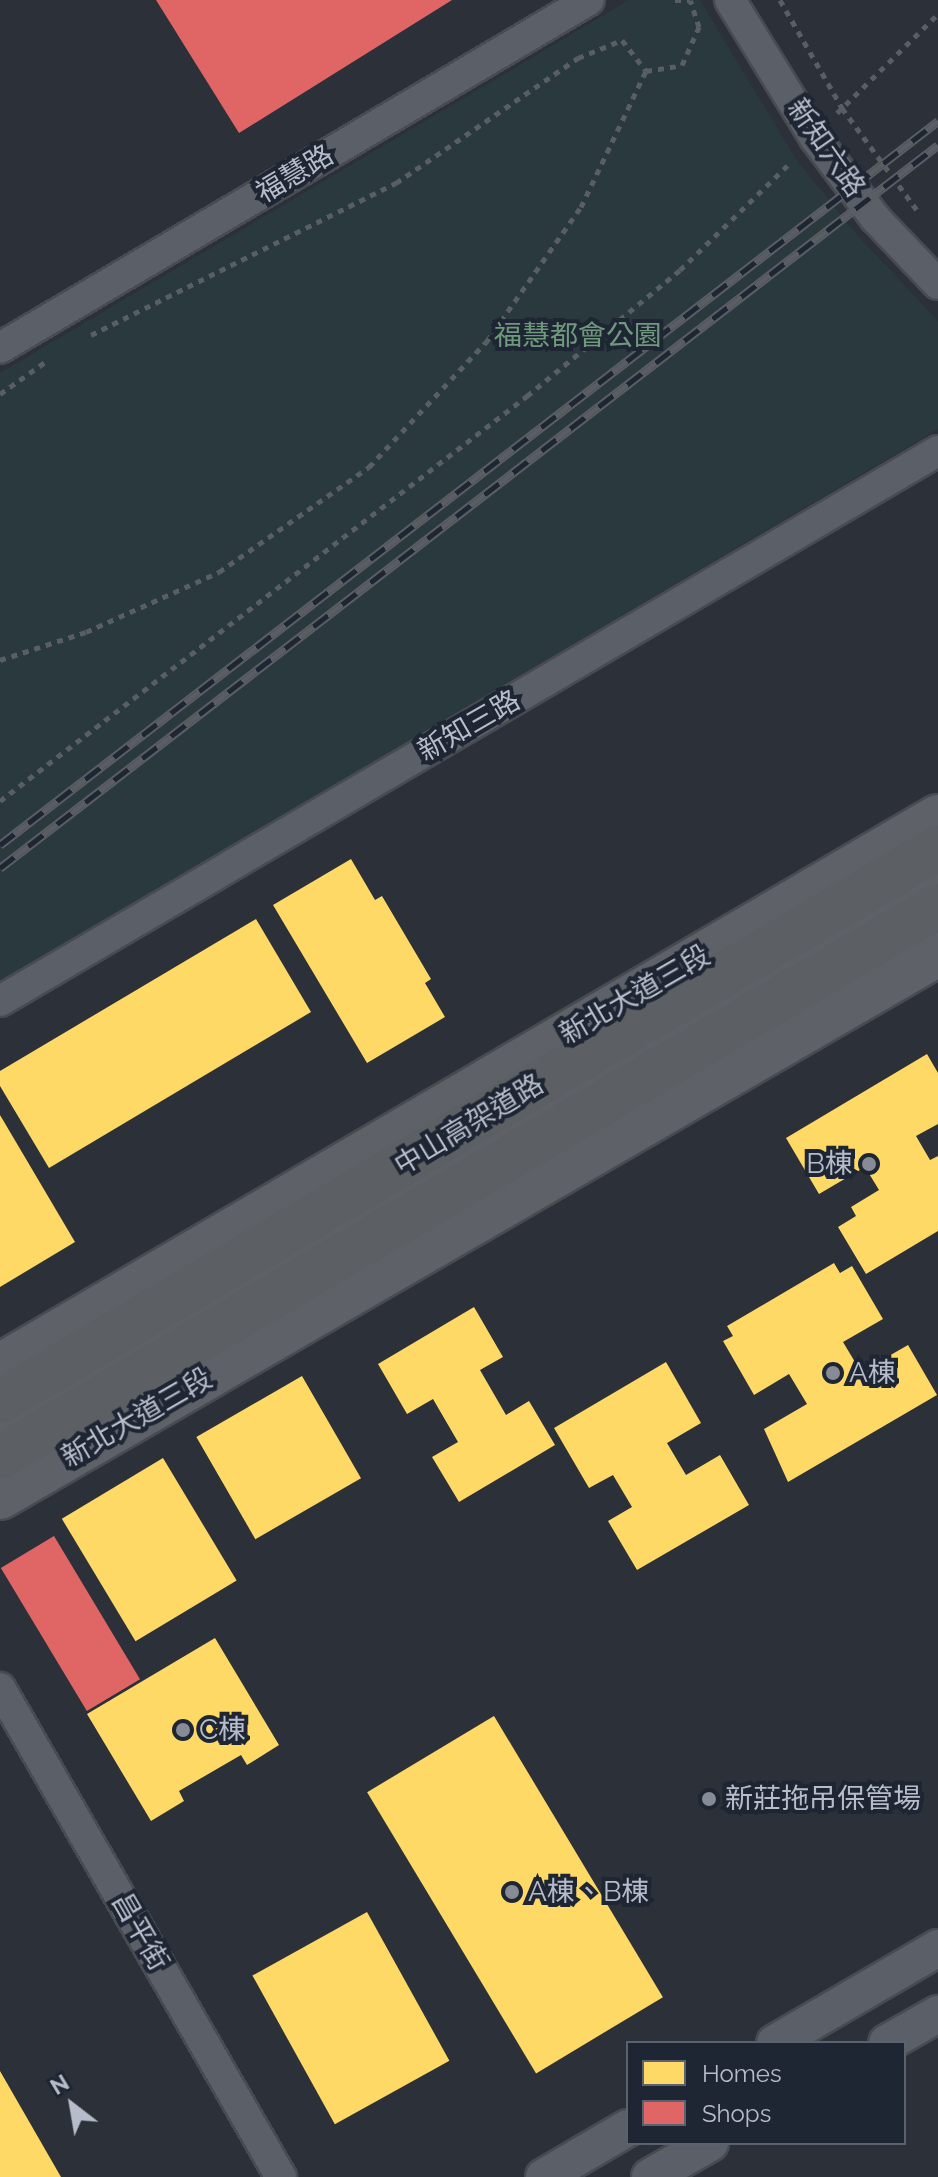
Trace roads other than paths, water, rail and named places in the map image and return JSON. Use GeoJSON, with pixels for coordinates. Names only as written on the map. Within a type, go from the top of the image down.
{"type":"FeatureCollection","features":[{"type":"Feature","properties":{"kind":"highway","name":"中山高架道路"},"geometry":{"type":"LineString","coordinates":[[0,1401],[938,848]]}},
{"type":"Feature","properties":{"kind":"highway","name":"中山高架道路"},"geometry":{"type":"LineString","coordinates":[[0,1457],[938,906]]}},
{"type":"Feature","properties":{"kind":"main road","name":"新北大道三段"},"geometry":{"type":"LineString","coordinates":[[0,1366],[938,817]]}},
{"type":"Feature","properties":{"kind":"main road","name":"新北大道三段"},"geometry":{"type":"LineString","coordinates":[[0,1428],[938,880]]}},
{"type":"Feature","properties":{"kind":"main road","name":"新北大道三段"},"geometry":{"type":"LineString","coordinates":[[0,1497],[938,954]]}},
{"type":"Feature","properties":{"kind":"street","name":"福慧路"},"geometry":{"type":"LineString","coordinates":[[0,348],[589,0]]}},
{"type":"Feature","properties":{"kind":"street","name":"新知六路"},"geometry":{"type":"LineString","coordinates":[[730,0],[815,138],[875,218],[938,284]]}},
{"type":"Feature","properties":{"kind":"street","name":"新知三路"},"geometry":{"type":"LineString","coordinates":[[0,1001],[938,451]]}},
{"type":"Feature","properties":{"kind":"street","name":"昌平街"},"geometry":{"type":"LineString","coordinates":[[0,1688],[281,2177]]}},
{"type":"Feature","properties":{"kind":"street"},"geometry":{"type":"LineString","coordinates":[[778,2041],[938,1948]]}},
{"type":"Feature","properties":{"kind":"street"},"geometry":{"type":"LineString","coordinates":[[891,2041],[938,2014]]}},
{"type":"Feature","properties":{"kind":"street"},"geometry":{"type":"LineString","coordinates":[[544,2177],[626,2129]]}},
{"type":"Feature","properties":{"kind":"street"},"geometry":{"type":"LineString","coordinates":[[650,2177],[706,2145]]}},
{"type":"Feature","properties":{"kind":"railway"},"geometry":{"type":"LineString","coordinates":[[0,845],[938,121]]}},
{"type":"Feature","properties":{"kind":"railway"},"geometry":{"type":"LineString","coordinates":[[0,868],[938,145]]}},
{"type":"Feature","properties":{"kind":"place","name":"B棟"},"geometry":{"type":"Point","coordinates":[869,1164]}},
{"type":"Feature","properties":{"kind":"place","name":"A棟"},"geometry":{"type":"Point","coordinates":[833,1373]}},
{"type":"Feature","properties":{"kind":"place","name":"C棟"},"geometry":{"type":"Point","coordinates":[183,1730]}},
{"type":"Feature","properties":{"kind":"place","name":"新莊拖吊保管場"},"geometry":{"type":"Point","coordinates":[709,1799]}},
{"type":"Feature","properties":{"kind":"place","name":"A棟、B棟"},"geometry":{"type":"Point","coordinates":[512,1892]}},
{"type":"Feature","properties":{"kind":"park label","name":"福慧都會公園"},"geometry":{"type":"Point","coordinates":[578,336]}}]}
